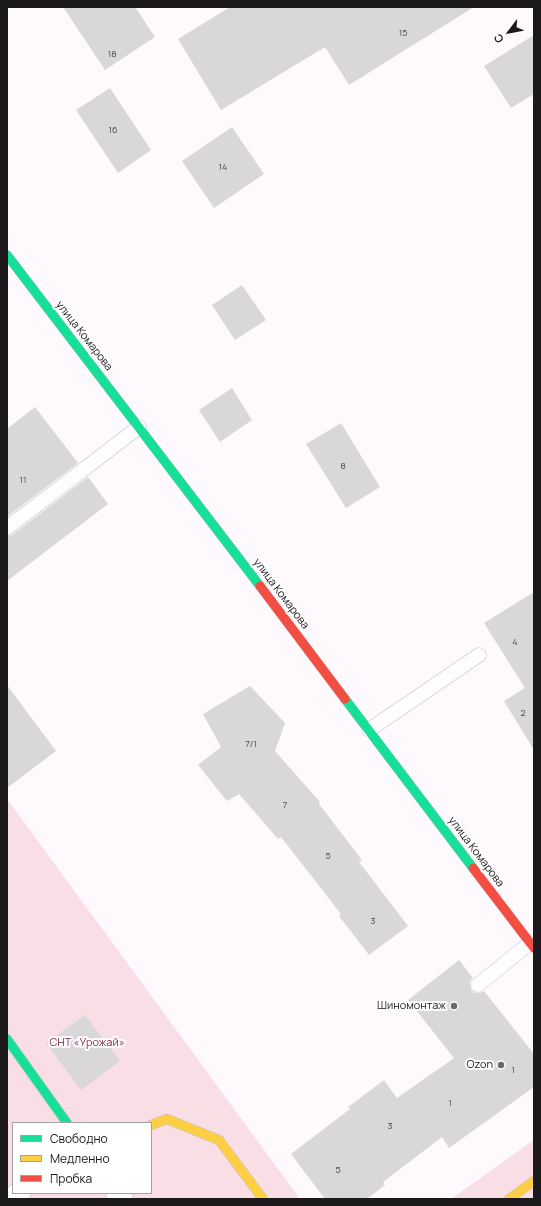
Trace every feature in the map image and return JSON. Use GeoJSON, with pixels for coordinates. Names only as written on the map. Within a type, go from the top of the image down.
{"type":"FeatureCollection","features":[{"type":"Feature","properties":{"kind":"street","name":"улица Комарова"},"geometry":{"type":"LineString","coordinates":[[7,255],[532,946]]}},
{"type":"Feature","properties":{"kind":"street"},"geometry":{"type":"LineString","coordinates":[[7,1039],[66,1122]]}},
{"type":"Feature","properties":{"kind":"street"},"geometry":{"type":"LineString","coordinates":[[152,1125],[167,1120],[219,1140],[263,1199]]}},
{"type":"Feature","properties":{"kind":"street"},"geometry":{"type":"LineString","coordinates":[[509,1199],[532,1187]]}},
{"type":"Feature","properties":{"kind":"lane"},"geometry":{"type":"LineString","coordinates":[[7,528],[139,427]]}},
{"type":"Feature","properties":{"kind":"lane"},"geometry":{"type":"LineString","coordinates":[[369,730],[479,655]]}},
{"type":"Feature","properties":{"kind":"lane"},"geometry":{"type":"LineString","coordinates":[[478,985],[532,946]]}},
{"type":"Feature","properties":{"kind":"green space","name":"СНТ «Урожай»"},"geometry":{"type":"Polygon","coordinates":[[[7,799],[300,1199],[7,1199],[7,799]]]}},
{"type":"Feature","properties":{"kind":"green space"},"geometry":{"type":"Polygon","coordinates":[[[534,1140],[534,1199],[451,1199],[534,1140]]]}},
{"type":"Feature","properties":{"kind":"building"},"geometry":{"type":"Polygon","coordinates":[[[63,7],[135,7],[155,37],[105,70],[63,7]]]}},
{"type":"Feature","properties":{"kind":"building"},"geometry":{"type":"Polygon","coordinates":[[[230,7],[474,7],[349,85],[325,47],[221,110],[178,39],[230,7]]]}},
{"type":"Feature","properties":{"kind":"building"},"geometry":{"type":"Polygon","coordinates":[[[534,35],[534,94],[511,108],[484,66],[534,35]]]}},
{"type":"Feature","properties":{"kind":"building"},"geometry":{"type":"Polygon","coordinates":[[[110,88],[151,150],[118,173],[76,110],[110,88]]]}},
{"type":"Feature","properties":{"kind":"building"},"geometry":{"type":"Polygon","coordinates":[[[232,127],[264,174],[214,208],[182,161],[232,127]]]}},
{"type":"Feature","properties":{"kind":"building"},"geometry":{"type":"Polygon","coordinates":[[[242,285],[266,320],[235,340],[212,305],[242,285]]]}},
{"type":"Feature","properties":{"kind":"building"},"geometry":{"type":"Polygon","coordinates":[[[232,388],[252,420],[220,442],[199,410],[232,388]]]}},
{"type":"Feature","properties":{"kind":"building"},"geometry":{"type":"Polygon","coordinates":[[[35,407],[78,463],[7,517],[7,429],[35,407]]]}},
{"type":"Feature","properties":{"kind":"building"},"geometry":{"type":"Polygon","coordinates":[[[341,423],[380,487],[346,508],[306,444],[341,423]]]}},
{"type":"Feature","properties":{"kind":"building"},"geometry":{"type":"Polygon","coordinates":[[[88,477],[108,504],[7,581],[7,536],[12,535],[88,477]]]}},
{"type":"Feature","properties":{"kind":"building"},"geometry":{"type":"Polygon","coordinates":[[[534,592],[534,750],[504,701],[525,688],[484,623],[534,592]]]}},
{"type":"Feature","properties":{"kind":"building"},"geometry":{"type":"Polygon","coordinates":[[[7,685],[56,751],[7,788],[7,685]]]}},
{"type":"Feature","properties":{"kind":"building"},"geometry":{"type":"Polygon","coordinates":[[[250,686],[285,723],[275,751],[320,802],[319,804],[362,860],[359,862],[408,926],[369,955],[339,916],[341,914],[281,837],[278,839],[239,794],[227,801],[198,765],[221,747],[203,714],[250,686]]]}},
{"type":"Feature","properties":{"kind":"building"},"geometry":{"type":"Polygon","coordinates":[[[459,960],[473,978],[470,982],[471,990],[475,993],[484,991],[534,1054],[534,1087],[449,1148],[442,1137],[383,1182],[385,1185],[367,1199],[325,1199],[291,1154],[350,1109],[348,1107],[384,1080],[397,1098],[454,1058],[408,1000],[459,960]]]}},
{"type":"Feature","properties":{"kind":"building"},"geometry":{"type":"Polygon","coordinates":[[[85,1015],[120,1061],[81,1090],[46,1043],[85,1015]]]}},
{"type":"Feature","properties":{"kind":"traffic: fast"},"geometry":{"type":"LineString","coordinates":[[7,255],[260,586]]}},
{"type":"Feature","properties":{"kind":"traffic: fast"},"geometry":{"type":"LineString","coordinates":[[345,699],[473,868]]}},
{"type":"Feature","properties":{"kind":"traffic: fast"},"geometry":{"type":"LineString","coordinates":[[7,1039],[66,1122]]}},
{"type":"Feature","properties":{"kind":"traffic: slow"},"geometry":{"type":"LineString","coordinates":[[152,1125],[167,1119],[219,1140],[263,1199]]}},
{"type":"Feature","properties":{"kind":"traffic: slow"},"geometry":{"type":"LineString","coordinates":[[509,1199],[534,1181]]}},
{"type":"Feature","properties":{"kind":"traffic: jam"},"geometry":{"type":"LineString","coordinates":[[260,586],[345,699]]}},
{"type":"Feature","properties":{"kind":"traffic: jam"},"geometry":{"type":"LineString","coordinates":[[473,868],[534,948]]}},
{"type":"Feature","properties":{"kind":"place","name":"Шиномонтаж"},"geometry":{"type":"Point","coordinates":[454,1006]}},
{"type":"Feature","properties":{"kind":"place","name":"Ozon"},"geometry":{"type":"Point","coordinates":[501,1065]}}]}
